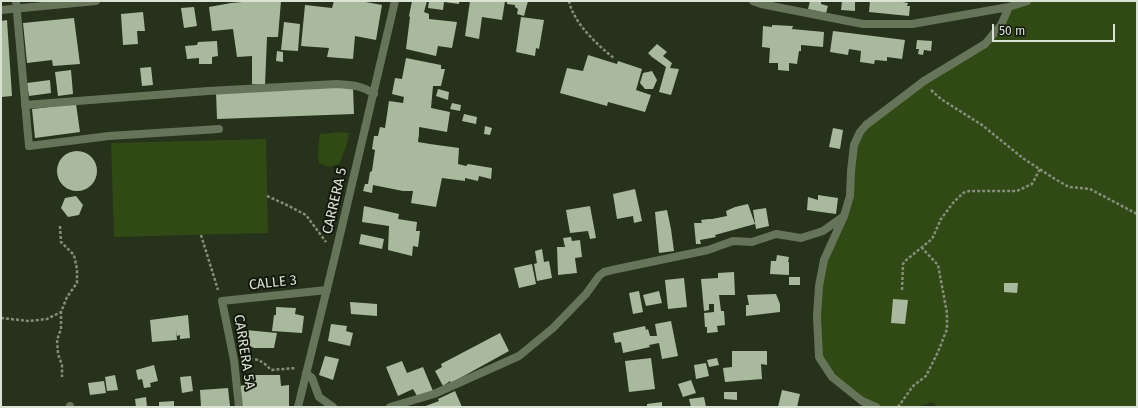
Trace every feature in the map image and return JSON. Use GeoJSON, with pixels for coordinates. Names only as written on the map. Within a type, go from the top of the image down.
{"type":"FeatureCollection","features":[{"type":"Feature","properties":{"kind":"street"},"geometry":{"type":"LineString","coordinates":[[1,10],[16,5],[96,1]]}},
{"type":"Feature","properties":{"kind":"street","name":"CARRERA 5"},"geometry":{"type":"LineString","coordinates":[[298,407],[395,1]]}},
{"type":"Feature","properties":{"kind":"street"},"geometry":{"type":"LineString","coordinates":[[753,1],[761,4],[863,24],[912,24],[1009,7],[1027,1]]}},
{"type":"Feature","properties":{"kind":"street"},"geometry":{"type":"LineString","coordinates":[[16,5],[29,146],[109,136],[219,128]]}},
{"type":"Feature","properties":{"kind":"street"},"geometry":{"type":"LineString","coordinates":[[876,407],[862,401],[832,378],[819,357],[817,316],[819,286],[824,260],[844,216],[850,196],[854,145],[860,132],[866,125],[924,81],[985,44],[1001,24],[1009,7]]}},
{"type":"Feature","properties":{"kind":"street"},"geometry":{"type":"LineString","coordinates":[[25,105],[200,91],[337,84],[361,86],[374,94]]}},
{"type":"Feature","properties":{"kind":"street"},"geometry":{"type":"LineString","coordinates":[[390,407],[434,394],[519,356],[553,328],[586,294],[599,276],[604,272],[708,250],[733,241],[752,242],[776,234],[801,238],[823,231],[844,216]]}},
{"type":"Feature","properties":{"kind":"street","name":"CALLE 3"},"geometry":{"type":"LineString","coordinates":[[222,302],[327,290]]}},
{"type":"Feature","properties":{"kind":"street","name":"CARRERA 5A"},"geometry":{"type":"LineString","coordinates":[[222,302],[234,360],[239,407]]}},
{"type":"Feature","properties":{"kind":"street"},"geometry":{"type":"LineString","coordinates":[[307,369],[319,397],[333,407]]}},
{"type":"Feature","properties":{"kind":"path"},"geometry":{"type":"LineString","coordinates":[[569,1],[582,28],[606,53],[614,58]]}},
{"type":"Feature","properties":{"kind":"path"},"geometry":{"type":"LineString","coordinates":[[924,81],[941,99],[982,125],[1024,159],[1040,169],[1069,187],[1090,189],[1137,214]]}},
{"type":"Feature","properties":{"kind":"path"},"geometry":{"type":"LineString","coordinates":[[902,290],[903,264],[932,239],[941,219],[953,203],[964,193],[969,191],[1017,191],[1032,184],[1040,169]]}},
{"type":"Feature","properties":{"kind":"path"},"geometry":{"type":"LineString","coordinates":[[267,196],[306,215],[335,256]]}},
{"type":"Feature","properties":{"kind":"path"},"geometry":{"type":"LineString","coordinates":[[60,226],[62,242],[74,254],[77,269],[77,283],[67,297],[61,312],[61,329],[57,340],[58,354],[62,366],[62,377]]}},
{"type":"Feature","properties":{"kind":"path"},"geometry":{"type":"LineString","coordinates":[[201,235],[222,302]]}},
{"type":"Feature","properties":{"kind":"path"},"geometry":{"type":"LineString","coordinates":[[898,407],[913,386],[926,376],[947,329],[947,313],[938,266],[922,248]]}},
{"type":"Feature","properties":{"kind":"path"},"geometry":{"type":"LineString","coordinates":[[1,318],[29,321],[47,319],[61,312]]}},
{"type":"Feature","properties":{"kind":"path"},"geometry":{"type":"LineString","coordinates":[[234,360],[255,358],[266,364],[271,370],[297,368],[307,369]]}},
{"type":"Feature","properties":{"kind":"green space"},"geometry":{"type":"Polygon","coordinates":[[[1027,1],[1137,1],[1137,407],[937,407],[933,402],[917,407],[876,407],[832,377],[819,357],[819,286],[844,216],[854,145],[866,125],[985,44],[1009,7],[1027,1]]]}},
{"type":"Feature","properties":{"kind":"green space"},"geometry":{"type":"Polygon","coordinates":[[[337,132],[349,133],[346,147],[339,164],[329,167],[319,163],[318,153],[320,133],[324,134],[337,132]]]}},
{"type":"Feature","properties":{"kind":"green space"},"geometry":{"type":"Polygon","coordinates":[[[266,139],[268,233],[114,237],[111,143],[266,139]]]}},
{"type":"Feature","properties":{"kind":"building"},"geometry":{"type":"Polygon","coordinates":[[[254,1],[281,1],[278,37],[267,37],[265,85],[252,84],[252,56],[237,57],[233,29],[212,31],[209,7],[254,1]]]}},
{"type":"Feature","properties":{"kind":"building"},"geometry":{"type":"Polygon","coordinates":[[[334,1],[360,1],[382,5],[376,40],[355,36],[353,59],[327,57],[329,48],[301,46],[305,5],[332,8],[334,1]]]}},
{"type":"Feature","properties":{"kind":"building"},"geometry":{"type":"Polygon","coordinates":[[[412,1],[427,1],[424,12],[429,14],[429,19],[457,22],[452,48],[438,46],[436,56],[406,49],[412,1]]]}},
{"type":"Feature","properties":{"kind":"building"},"geometry":{"type":"Polygon","coordinates":[[[429,1],[459,1],[459,4],[444,2],[443,10],[428,8],[429,1]]]}},
{"type":"Feature","properties":{"kind":"building"},"geometry":{"type":"Polygon","coordinates":[[[470,1],[505,1],[502,20],[482,17],[479,39],[465,36],[470,1]]]}},
{"type":"Feature","properties":{"kind":"building"},"geometry":{"type":"Polygon","coordinates":[[[507,1],[528,1],[524,16],[517,14],[518,9],[515,5],[507,4],[507,1]]]}},
{"type":"Feature","properties":{"kind":"building"},"geometry":{"type":"Polygon","coordinates":[[[810,1],[821,1],[821,4],[828,6],[826,13],[808,9],[810,1]]]}},
{"type":"Feature","properties":{"kind":"building"},"geometry":{"type":"Polygon","coordinates":[[[842,1],[855,1],[855,11],[841,10],[842,1]]]}},
{"type":"Feature","properties":{"kind":"building"},"geometry":{"type":"Polygon","coordinates":[[[870,1],[903,1],[908,3],[907,6],[910,6],[909,16],[869,12],[870,1]]]}},
{"type":"Feature","properties":{"kind":"building"},"geometry":{"type":"Polygon","coordinates":[[[194,7],[197,26],[184,28],[181,8],[194,7]]]}},
{"type":"Feature","properties":{"kind":"building"},"geometry":{"type":"Polygon","coordinates":[[[143,12],[145,31],[137,31],[138,44],[123,45],[121,14],[143,12]]]}},
{"type":"Feature","properties":{"kind":"building"},"geometry":{"type":"Polygon","coordinates":[[[521,17],[544,20],[539,49],[536,48],[535,56],[516,52],[521,17]]]}},
{"type":"Feature","properties":{"kind":"building"},"geometry":{"type":"Polygon","coordinates":[[[74,18],[80,64],[53,66],[52,60],[27,63],[23,23],[74,18]]]}},
{"type":"Feature","properties":{"kind":"building"},"geometry":{"type":"Polygon","coordinates":[[[7,20],[12,96],[1,97],[1,21],[7,20]]]}},
{"type":"Feature","properties":{"kind":"building"},"geometry":{"type":"Polygon","coordinates":[[[284,22],[300,24],[298,51],[281,50],[284,22]]]}},
{"type":"Feature","properties":{"kind":"building"},"geometry":{"type":"Polygon","coordinates":[[[772,25],[793,26],[792,29],[824,32],[823,47],[801,45],[801,51],[799,51],[797,64],[789,63],[789,71],[778,70],[778,63],[769,63],[770,48],[762,47],[763,26],[772,27],[772,25]]]}},
{"type":"Feature","properties":{"kind":"building"},"geometry":{"type":"Polygon","coordinates":[[[833,31],[905,40],[902,59],[887,57],[887,61],[875,60],[874,64],[860,62],[861,51],[849,49],[848,55],[830,52],[833,31]]]}},
{"type":"Feature","properties":{"kind":"building"},"geometry":{"type":"Polygon","coordinates":[[[917,40],[932,41],[931,51],[924,50],[923,55],[918,54],[919,49],[916,49],[917,40]]]}},
{"type":"Feature","properties":{"kind":"building"},"geometry":{"type":"Polygon","coordinates":[[[217,41],[218,56],[212,57],[212,64],[199,64],[199,58],[187,59],[185,46],[197,45],[198,42],[217,41]]]}},
{"type":"Feature","properties":{"kind":"building"},"geometry":{"type":"Polygon","coordinates":[[[657,44],[667,52],[663,56],[672,63],[670,68],[679,69],[671,95],[659,92],[666,67],[648,53],[657,44]]]}},
{"type":"Feature","properties":{"kind":"building"},"geometry":{"type":"Polygon","coordinates":[[[277,51],[283,52],[283,62],[276,61],[277,51]]]}},
{"type":"Feature","properties":{"kind":"building"},"geometry":{"type":"Polygon","coordinates":[[[588,55],[617,64],[618,61],[642,69],[636,90],[651,95],[645,112],[608,102],[607,106],[560,93],[567,68],[583,71],[588,55]]]}},
{"type":"Feature","properties":{"kind":"building"},"geometry":{"type":"Polygon","coordinates":[[[406,58],[441,65],[441,69],[445,69],[441,86],[433,86],[431,108],[450,112],[447,132],[419,127],[418,142],[459,148],[458,164],[492,168],[491,179],[479,176],[478,181],[465,178],[465,181],[442,178],[436,207],[411,203],[413,191],[403,191],[373,185],[372,193],[363,191],[365,184],[368,184],[370,172],[372,171],[375,150],[372,149],[374,136],[378,136],[380,127],[385,128],[389,101],[403,103],[404,97],[392,94],[395,78],[402,79],[406,58]]]}},
{"type":"Feature","properties":{"kind":"building"},"geometry":{"type":"Polygon","coordinates":[[[151,67],[153,85],[142,86],[140,68],[151,67]]]}},
{"type":"Feature","properties":{"kind":"building"},"geometry":{"type":"Polygon","coordinates":[[[71,70],[73,94],[58,96],[55,72],[71,70]]]}},
{"type":"Feature","properties":{"kind":"building"},"geometry":{"type":"Polygon","coordinates":[[[652,71],[657,80],[653,89],[645,89],[640,83],[643,73],[652,71]]]}},
{"type":"Feature","properties":{"kind":"building"},"geometry":{"type":"Polygon","coordinates":[[[50,80],[51,93],[29,96],[27,83],[50,80]]]}},
{"type":"Feature","properties":{"kind":"building"},"geometry":{"type":"Polygon","coordinates":[[[353,87],[354,114],[217,119],[216,92],[353,87]]]}},
{"type":"Feature","properties":{"kind":"building"},"geometry":{"type":"Polygon","coordinates":[[[438,89],[449,92],[448,100],[436,96],[438,89]]]}},
{"type":"Feature","properties":{"kind":"building"},"geometry":{"type":"Polygon","coordinates":[[[452,103],[461,105],[460,111],[450,109],[452,103]]]}},
{"type":"Feature","properties":{"kind":"building"},"geometry":{"type":"Polygon","coordinates":[[[76,104],[80,132],[35,138],[32,109],[76,104]]]}},
{"type":"Feature","properties":{"kind":"building"},"geometry":{"type":"Polygon","coordinates":[[[464,114],[477,117],[476,124],[462,121],[464,114]]]}},
{"type":"Feature","properties":{"kind":"building"},"geometry":{"type":"Polygon","coordinates":[[[485,126],[492,128],[490,135],[484,134],[485,126]]]}},
{"type":"Feature","properties":{"kind":"building"},"geometry":{"type":"Polygon","coordinates":[[[833,128],[843,130],[840,149],[829,147],[833,128]]]}},
{"type":"Feature","properties":{"kind":"building"},"geometry":{"type":"Polygon","coordinates":[[[77,151],[88,154],[94,160],[97,171],[94,182],[88,188],[77,191],[66,188],[60,182],[57,171],[60,160],[66,154],[77,151]]]}},
{"type":"Feature","properties":{"kind":"building"},"geometry":{"type":"Polygon","coordinates":[[[635,189],[642,221],[634,223],[633,216],[617,219],[613,194],[635,189]]]}},
{"type":"Feature","properties":{"kind":"building"},"geometry":{"type":"Polygon","coordinates":[[[818,195],[838,198],[836,214],[807,210],[808,197],[818,200],[818,195]]]}},
{"type":"Feature","properties":{"kind":"building"},"geometry":{"type":"Polygon","coordinates":[[[76,196],[83,205],[79,215],[68,217],[61,208],[65,198],[76,196]]]}},
{"type":"Feature","properties":{"kind":"building"},"geometry":{"type":"Polygon","coordinates":[[[748,204],[755,224],[715,235],[716,237],[700,240],[701,244],[696,244],[694,223],[702,223],[701,220],[727,216],[726,211],[748,204]]]}},
{"type":"Feature","properties":{"kind":"building"},"geometry":{"type":"Polygon","coordinates":[[[364,206],[399,214],[398,219],[417,222],[416,231],[420,231],[418,247],[413,246],[412,256],[388,250],[389,226],[362,222],[364,206]]]}},
{"type":"Feature","properties":{"kind":"building"},"geometry":{"type":"Polygon","coordinates":[[[590,206],[596,238],[590,239],[588,231],[570,233],[566,210],[590,206]]]}},
{"type":"Feature","properties":{"kind":"building"},"geometry":{"type":"Polygon","coordinates":[[[766,208],[769,226],[756,229],[753,210],[766,208]]]}},
{"type":"Feature","properties":{"kind":"building"},"geometry":{"type":"Polygon","coordinates":[[[667,210],[674,251],[659,253],[655,212],[667,210]]]}},
{"type":"Feature","properties":{"kind":"building"},"geometry":{"type":"Polygon","coordinates":[[[361,234],[384,239],[382,249],[359,244],[361,234]]]}},
{"type":"Feature","properties":{"kind":"building"},"geometry":{"type":"Polygon","coordinates":[[[571,237],[572,241],[580,240],[582,257],[575,258],[577,273],[558,275],[557,247],[565,247],[563,238],[571,237]]]}},
{"type":"Feature","properties":{"kind":"building"},"geometry":{"type":"Polygon","coordinates":[[[542,249],[544,262],[549,261],[552,278],[537,281],[534,264],[537,263],[535,251],[542,249]]]}},
{"type":"Feature","properties":{"kind":"building"},"geometry":{"type":"Polygon","coordinates":[[[777,255],[789,257],[789,275],[770,274],[771,261],[776,261],[777,255]]]}},
{"type":"Feature","properties":{"kind":"building"},"geometry":{"type":"Polygon","coordinates":[[[532,264],[536,284],[519,288],[514,268],[532,264]]]}},
{"type":"Feature","properties":{"kind":"building"},"geometry":{"type":"Polygon","coordinates":[[[734,272],[735,295],[719,295],[721,311],[724,311],[725,325],[717,326],[718,332],[707,333],[704,313],[714,312],[714,304],[709,304],[709,310],[704,311],[701,279],[718,278],[718,273],[734,272]]]}},
{"type":"Feature","properties":{"kind":"building"},"geometry":{"type":"Polygon","coordinates":[[[789,277],[800,277],[800,285],[789,285],[789,277]]]}},
{"type":"Feature","properties":{"kind":"building"},"geometry":{"type":"Polygon","coordinates":[[[684,278],[687,307],[668,309],[665,280],[684,278]]]}},
{"type":"Feature","properties":{"kind":"building"},"geometry":{"type":"Polygon","coordinates":[[[1004,283],[1018,283],[1017,293],[1004,292],[1004,283]]]}},
{"type":"Feature","properties":{"kind":"building"},"geometry":{"type":"Polygon","coordinates":[[[639,291],[643,312],[633,314],[629,293],[639,291]]]}},
{"type":"Feature","properties":{"kind":"building"},"geometry":{"type":"Polygon","coordinates":[[[659,291],[662,303],[646,306],[643,295],[659,291]]]}},
{"type":"Feature","properties":{"kind":"building"},"geometry":{"type":"Polygon","coordinates":[[[776,294],[780,304],[780,312],[746,316],[746,305],[749,305],[747,295],[776,294]]]}},
{"type":"Feature","properties":{"kind":"building"},"geometry":{"type":"Polygon","coordinates":[[[893,299],[908,300],[905,324],[891,323],[893,299]]]}},
{"type":"Feature","properties":{"kind":"building"},"geometry":{"type":"Polygon","coordinates":[[[350,302],[377,304],[377,316],[351,314],[350,302]]]}},
{"type":"Feature","properties":{"kind":"building"},"geometry":{"type":"Polygon","coordinates":[[[276,307],[296,308],[295,314],[304,316],[302,333],[272,331],[274,315],[276,315],[276,307]]]}},
{"type":"Feature","properties":{"kind":"building"},"geometry":{"type":"Polygon","coordinates":[[[188,315],[190,338],[180,339],[180,335],[177,336],[176,330],[177,340],[152,342],[150,320],[188,315]]]}},
{"type":"Feature","properties":{"kind":"building"},"geometry":{"type":"Polygon","coordinates":[[[671,321],[678,356],[662,359],[659,343],[649,345],[650,347],[623,353],[621,342],[615,343],[613,333],[645,326],[646,330],[648,329],[650,336],[657,336],[655,324],[671,321]]]}},
{"type":"Feature","properties":{"kind":"building"},"geometry":{"type":"Polygon","coordinates":[[[331,324],[347,326],[346,331],[353,333],[350,346],[328,341],[331,324]]]}},
{"type":"Feature","properties":{"kind":"building"},"geometry":{"type":"Polygon","coordinates":[[[246,330],[277,333],[274,348],[254,348],[248,345],[244,341],[246,330]]]}},
{"type":"Feature","properties":{"kind":"building"},"geometry":{"type":"Polygon","coordinates":[[[500,333],[509,351],[443,386],[435,371],[442,367],[441,364],[500,333]]]}},
{"type":"Feature","properties":{"kind":"building"},"geometry":{"type":"Polygon","coordinates":[[[732,351],[767,351],[767,365],[761,364],[762,379],[725,382],[723,368],[732,367],[732,351]]]}},
{"type":"Feature","properties":{"kind":"building"},"geometry":{"type":"Polygon","coordinates":[[[325,356],[339,359],[333,380],[319,375],[325,356]]]}},
{"type":"Feature","properties":{"kind":"building"},"geometry":{"type":"Polygon","coordinates":[[[651,358],[655,389],[629,392],[625,361],[651,358]]]}},
{"type":"Feature","properties":{"kind":"building"},"geometry":{"type":"Polygon","coordinates":[[[717,358],[719,365],[709,367],[707,360],[717,358]]]}},
{"type":"Feature","properties":{"kind":"building"},"geometry":{"type":"Polygon","coordinates":[[[402,361],[407,373],[423,367],[433,391],[417,396],[413,389],[398,396],[386,367],[402,361]]]}},
{"type":"Feature","properties":{"kind":"building"},"geometry":{"type":"Polygon","coordinates":[[[706,363],[709,376],[696,379],[694,365],[706,363]]]}},
{"type":"Feature","properties":{"kind":"building"},"geometry":{"type":"Polygon","coordinates":[[[154,365],[158,381],[150,383],[151,387],[144,388],[142,379],[138,380],[136,370],[154,365]]]}},
{"type":"Feature","properties":{"kind":"building"},"geometry":{"type":"Polygon","coordinates":[[[115,375],[118,390],[107,391],[105,377],[115,375]]]}},
{"type":"Feature","properties":{"kind":"building"},"geometry":{"type":"Polygon","coordinates":[[[245,375],[280,375],[281,386],[289,385],[289,407],[242,407],[240,386],[245,385],[245,375]]]}},
{"type":"Feature","properties":{"kind":"building"},"geometry":{"type":"Polygon","coordinates":[[[191,376],[193,391],[182,393],[180,377],[191,376]]]}},
{"type":"Feature","properties":{"kind":"building"},"geometry":{"type":"Polygon","coordinates":[[[691,380],[696,393],[683,397],[678,384],[691,380]]]}},
{"type":"Feature","properties":{"kind":"building"},"geometry":{"type":"Polygon","coordinates":[[[104,381],[106,393],[90,395],[88,383],[104,381]]]}},
{"type":"Feature","properties":{"kind":"building"},"geometry":{"type":"Polygon","coordinates":[[[228,388],[230,406],[201,407],[200,390],[228,388]]]}},
{"type":"Feature","properties":{"kind":"building"},"geometry":{"type":"Polygon","coordinates":[[[782,390],[800,394],[797,407],[778,407],[782,390]]]}},
{"type":"Feature","properties":{"kind":"building"},"geometry":{"type":"Polygon","coordinates":[[[455,391],[462,407],[423,407],[439,401],[438,399],[455,391]]]}},
{"type":"Feature","properties":{"kind":"building"},"geometry":{"type":"Polygon","coordinates":[[[724,392],[737,392],[737,400],[724,399],[724,392]]]}},
{"type":"Feature","properties":{"kind":"building"},"geometry":{"type":"Polygon","coordinates":[[[146,397],[147,407],[136,407],[135,399],[146,397]]]}},
{"type":"Feature","properties":{"kind":"building"},"geometry":{"type":"Polygon","coordinates":[[[704,397],[706,407],[691,407],[689,399],[704,397]]]}},
{"type":"Feature","properties":{"kind":"building"},"geometry":{"type":"Polygon","coordinates":[[[174,401],[174,407],[159,407],[159,402],[174,401]]]}},
{"type":"Feature","properties":{"kind":"building"},"geometry":{"type":"Polygon","coordinates":[[[662,402],[662,407],[647,407],[647,404],[662,402]]]}}]}
